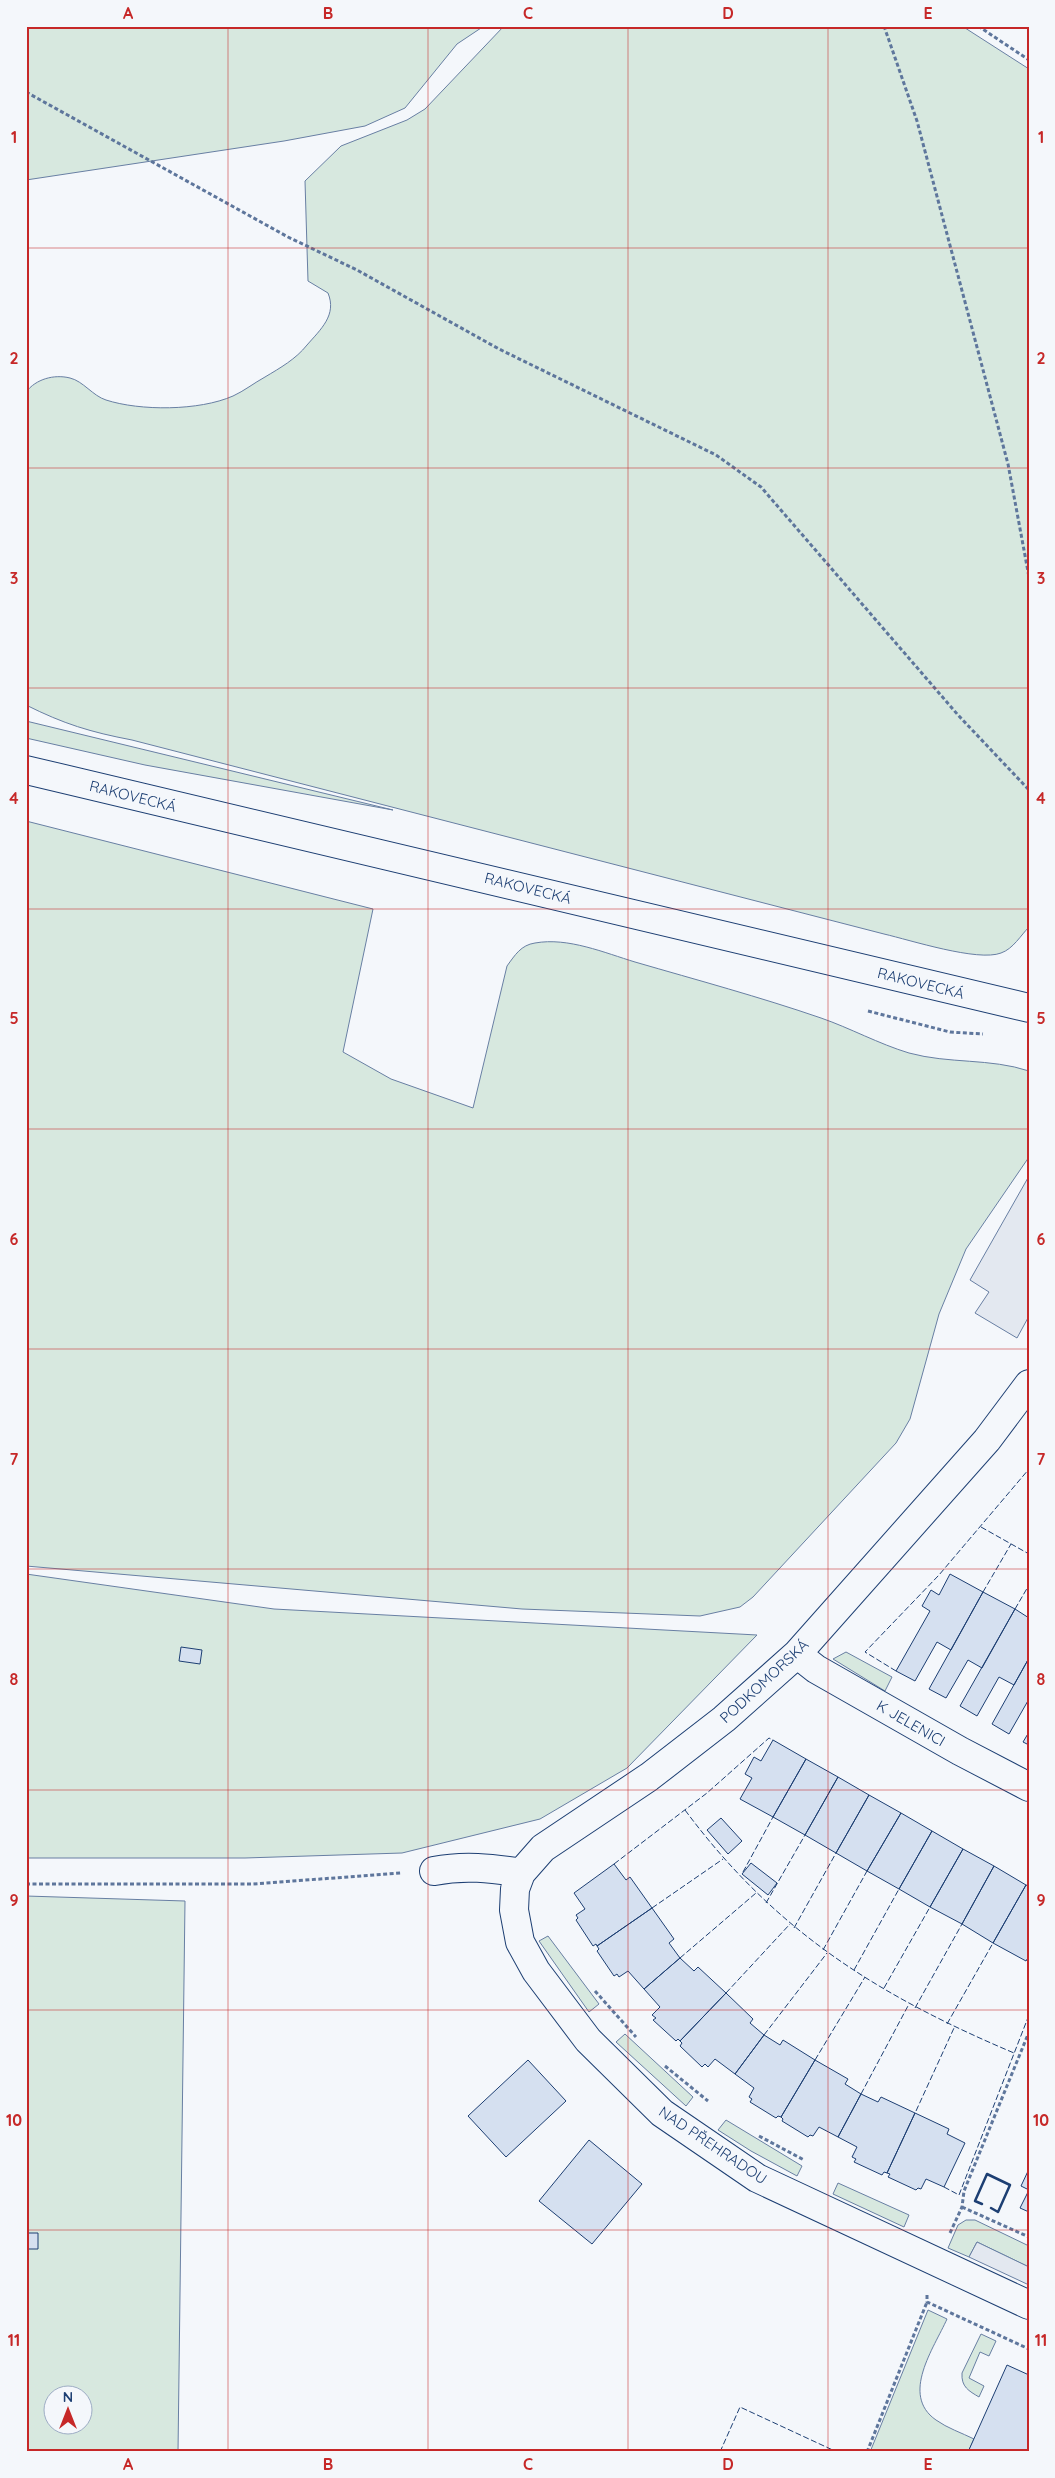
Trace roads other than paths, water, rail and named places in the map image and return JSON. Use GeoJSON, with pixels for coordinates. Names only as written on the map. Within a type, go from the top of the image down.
{"type":"FeatureCollection","features":[{"type":"Feature","properties":{"kind":"street","name":"RAKOVECKÁ"},"geometry":{"type":"LineString","coordinates":[[26,770],[1029,1008]]}},
{"type":"Feature","properties":{"kind":"street","name":"PODKOMORSKÁ"},"geometry":{"type":"LineString","coordinates":[[521,1873],[543,1848],[649,1777],[724,1719],[798,1654],[854,1588],[987,1440],[1029,1384]]}},
{"type":"Feature","properties":{"kind":"street","name":"K JELENICI"},"geometry":{"type":"LineString","coordinates":[[798,1654],[816,1669],[960,1751],[1029,1787]]}},
{"type":"Feature","properties":{"kind":"street"},"geometry":{"type":"LineString","coordinates":[[434,1870],[454,1867],[475,1867],[521,1873]]}},
{"type":"Feature","properties":{"kind":"street","name":"NAD PŘEHRADOU"},"geometry":{"type":"LineString","coordinates":[[521,1873],[515,1889],[514,1910],[520,1942],[536,1971],[588,2040],[662,2113],[758,2178],[1029,2304]]}}]}
